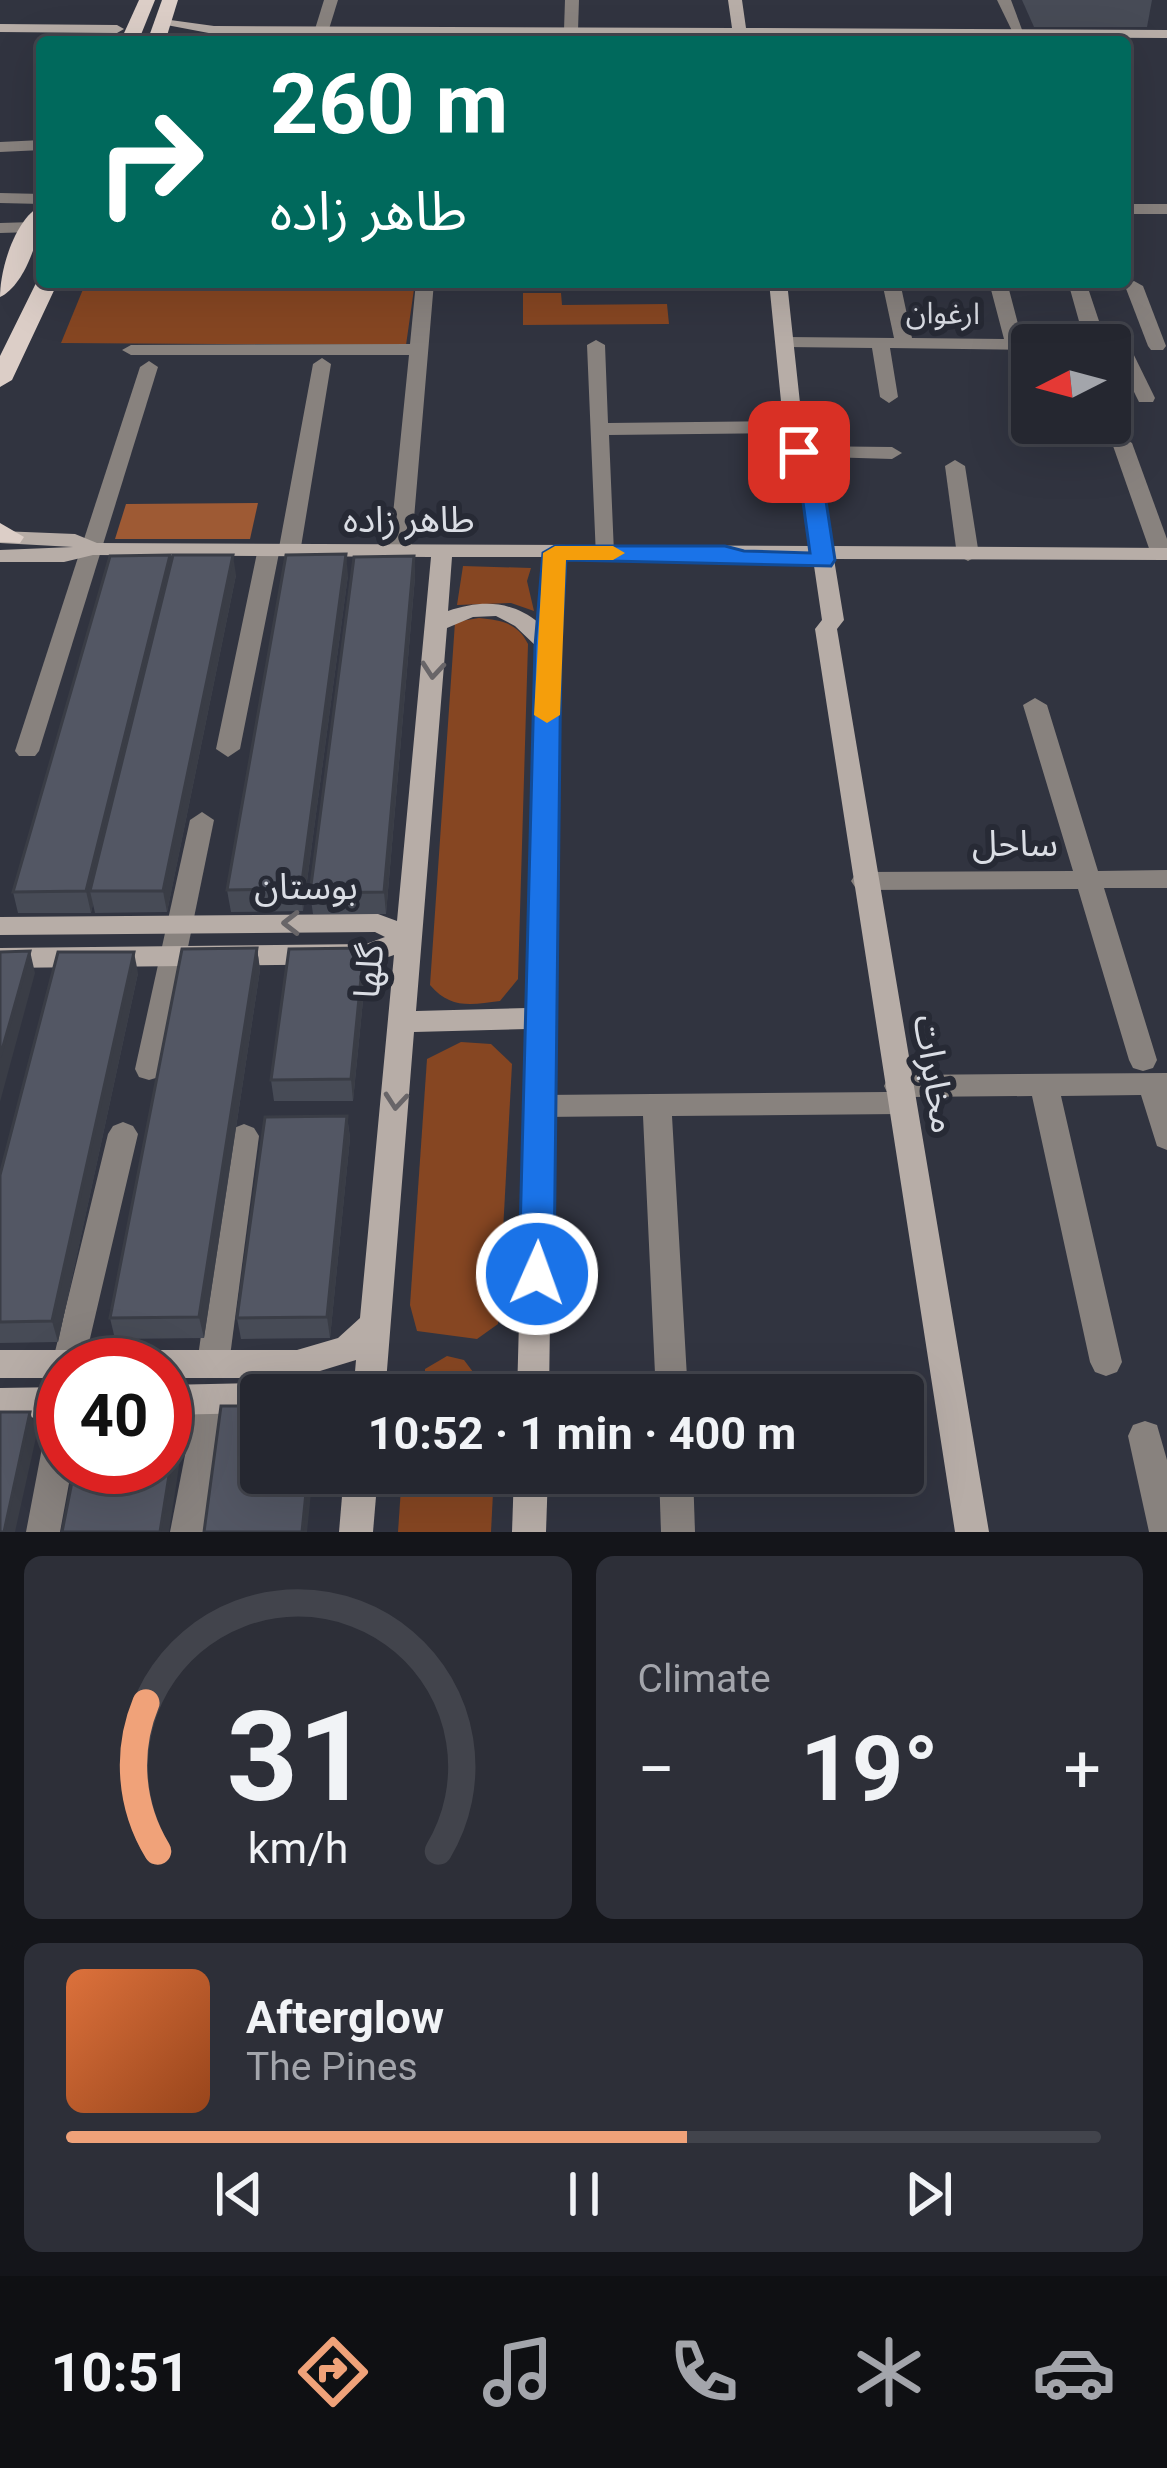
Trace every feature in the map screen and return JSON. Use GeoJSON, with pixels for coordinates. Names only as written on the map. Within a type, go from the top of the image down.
{"type":"FeatureCollection","features":[{"type":"Feature","properties":{"kind":"main road"},"geometry":{"type":"LineString","coordinates":[[120,36],[129,0]]}},
{"type":"Feature","properties":{"kind":"main road"},"geometry":{"type":"LineString","coordinates":[[121,36],[147,0]]}},
{"type":"Feature","properties":{"kind":"main road"},"geometry":{"type":"LineString","coordinates":[[162,24],[185,0]]}},
{"type":"Feature","properties":{"kind":"main road"},"geometry":{"type":"LineString","coordinates":[[0,290],[34,226]]}},
{"type":"Feature","properties":{"kind":"main road"},"geometry":{"type":"LineString","coordinates":[[0,380],[44,288]]}},
{"type":"Feature","properties":{"kind":"street"},"geometry":{"type":"LineString","coordinates":[[320,35],[332,0]]}},
{"type":"Feature","properties":{"kind":"street"},"geometry":{"type":"LineString","coordinates":[[571,30],[572,0]]}},
{"type":"Feature","properties":{"kind":"street"},"geometry":{"type":"LineString","coordinates":[[735,0],[740,36]]}},
{"type":"Feature","properties":{"kind":"street"},"geometry":{"type":"LineString","coordinates":[[1004,0],[1019,32]]}},
{"type":"Feature","properties":{"kind":"street"},"geometry":{"type":"LineString","coordinates":[[162,24],[320,35],[460,36],[571,30],[590,36],[1019,32],[1038,36]]}},
{"type":"Feature","properties":{"kind":"street"},"geometry":{"type":"LineString","coordinates":[[0,28],[96,36]]}},
{"type":"Feature","properties":{"kind":"street"},"geometry":{"type":"LineString","coordinates":[[1084,36],[1167,34]]}},
{"type":"Feature","properties":{"kind":"street"},"geometry":{"type":"LineString","coordinates":[[0,143],[36,143]]}},
{"type":"Feature","properties":{"kind":"street"},"geometry":{"type":"LineString","coordinates":[[0,199],[36,200]]}},
{"type":"Feature","properties":{"kind":"street"},"geometry":{"type":"LineString","coordinates":[[1131,209],[1167,209]]}},
{"type":"Feature","properties":{"kind":"street"},"geometry":{"type":"LineString","coordinates":[[0,228],[34,226]]}},
{"type":"Feature","properties":{"kind":"street"},"geometry":{"type":"LineString","coordinates":[[0,242],[34,226]]}},
{"type":"Feature","properties":{"kind":"street"},"geometry":{"type":"LineString","coordinates":[[1131,345],[1162,346],[1134,286]]}},
{"type":"Feature","properties":{"kind":"street"},"geometry":{"type":"LineString","coordinates":[[400,554],[424,288]]}},
{"type":"Feature","properties":{"kind":"street","name":"مخابرات"},"geometry":{"type":"LineString","coordinates":[[779,288],[805,489],[800,501],[815,556],[818,621],[826,629],[863,881],[972,1532]]}},
{"type":"Feature","properties":{"kind":"street"},"geometry":{"type":"LineString","coordinates":[[892,288],[904,343]]}},
{"type":"Feature","properties":{"kind":"street"},"geometry":{"type":"LineString","coordinates":[[1000,288],[1011,332]]}},
{"type":"Feature","properties":{"kind":"street"},"geometry":{"type":"LineString","coordinates":[[1079,288],[1090,324]]}},
{"type":"Feature","properties":{"kind":"street","name":"ارغوان"},"geometry":{"type":"LineString","coordinates":[[786,341],[1011,344]]}},
{"type":"Feature","properties":{"kind":"street"},"geometry":{"type":"LineString","coordinates":[[880,343],[889,397]]}},
{"type":"Feature","properties":{"kind":"street"},"geometry":{"type":"LineString","coordinates":[[596,345],[603,553]]}},
{"type":"Feature","properties":{"kind":"street"},"geometry":{"type":"LineString","coordinates":[[131,350],[416,349]]}},
{"type":"Feature","properties":{"kind":"street"},"geometry":{"type":"LineString","coordinates":[[228,749],[322,364]]}},
{"type":"Feature","properties":{"kind":"street"},"geometry":{"type":"LineString","coordinates":[[27,751],[149,367]]}},
{"type":"Feature","properties":{"kind":"street"},"geometry":{"type":"LineString","coordinates":[[1131,372],[1146,398]]}},
{"type":"Feature","properties":{"kind":"street"},"geometry":{"type":"LineString","coordinates":[[599,429],[796,427]]}},
{"type":"Feature","properties":{"kind":"street"},"geometry":{"type":"LineString","coordinates":[[1122,444],[1165,554]]}},
{"type":"Feature","properties":{"kind":"street"},"geometry":{"type":"LineString","coordinates":[[799,452],[892,453]]}},
{"type":"Feature","properties":{"kind":"street"},"geometry":{"type":"LineString","coordinates":[[955,466],[968,555]]}},
{"type":"Feature","properties":{"kind":"street","name":"طاهر زاده"},"geometry":{"type":"LineString","coordinates":[[2,546],[64,556],[93,549],[725,553],[742,558],[1165,554]]}},
{"type":"Feature","properties":{"kind":"street"},"geometry":{"type":"LineString","coordinates":[[534,1374],[548,646],[555,553]]}},
{"type":"Feature","properties":{"kind":"street","name":"گلها"},"geometry":{"type":"LineString","coordinates":[[371,1374],[442,554]]}},
{"type":"Feature","properties":{"kind":"street"},"geometry":{"type":"LineString","coordinates":[[436,624],[477,610],[507,611],[525,617],[548,646]]}},
{"type":"Feature","properties":{"kind":"street"},"geometry":{"type":"LineString","coordinates":[[1035,705],[1154,1076],[1167,1138]]}},
{"type":"Feature","properties":{"kind":"street"},"geometry":{"type":"LineString","coordinates":[[149,1069],[202,820]]}},
{"type":"Feature","properties":{"kind":"street","name":"ساحل"},"geometry":{"type":"LineString","coordinates":[[863,881],[1167,879]]}},
{"type":"Feature","properties":{"kind":"street","name":"بوستان"},"geometry":{"type":"LineString","coordinates":[[0,926],[378,922],[411,938]]}},
{"type":"Feature","properties":{"kind":"street"},"geometry":{"type":"LineString","coordinates":[[47,958],[55,925]]}},
{"type":"Feature","properties":{"kind":"street","name":"بوستان"},"geometry":{"type":"LineString","coordinates":[[0,958],[368,954],[411,938]]}},
{"type":"Feature","properties":{"kind":"street"},"geometry":{"type":"LineString","coordinates":[[404,1022],[543,1018]]}},
{"type":"Feature","properties":{"kind":"street"},"geometry":{"type":"LineString","coordinates":[[542,1106],[899,1094],[1154,1076]]}},
{"type":"Feature","properties":{"kind":"street"},"geometry":{"type":"LineString","coordinates":[[1044,1085],[1106,1362]]}},
{"type":"Feature","properties":{"kind":"street"},"geometry":{"type":"LineString","coordinates":[[657,1105],[671,1374]]}},
{"type":"Feature","properties":{"kind":"street"},"geometry":{"type":"LineString","coordinates":[[74,1338],[123,1134]]}},
{"type":"Feature","properties":{"kind":"street"},"geometry":{"type":"LineString","coordinates":[[213,1364],[244,1136]]}},
{"type":"Feature","properties":{"kind":"street"},"geometry":{"type":"LineString","coordinates":[[192,1364],[296,1364],[348,1349],[376,1323]]}},
{"type":"Feature","properties":{"kind":"street"},"geometry":{"type":"LineString","coordinates":[[0,1364],[36,1364]]}},
{"type":"Feature","properties":{"kind":"street"},"geometry":{"type":"LineString","coordinates":[[192,1399],[240,1398]]}},
{"type":"Feature","properties":{"kind":"street"},"geometry":{"type":"LineString","coordinates":[[187,1532],[212,1399]]}},
{"type":"Feature","properties":{"kind":"street"},"geometry":{"type":"LineString","coordinates":[[0,1403],[36,1402]]}},
{"type":"Feature","properties":{"kind":"street"},"geometry":{"type":"LineString","coordinates":[[1145,1436],[1166,1532]]}},
{"type":"Feature","properties":{"kind":"street"},"geometry":{"type":"LineString","coordinates":[[43,1532],[50,1494]]}},
{"type":"Feature","properties":{"kind":"street"},"geometry":{"type":"LineString","coordinates":[[356,1532],[359,1494]]}},
{"type":"Feature","properties":{"kind":"street"},"geometry":{"type":"LineString","coordinates":[[529,1532],[530,1494]]}},
{"type":"Feature","properties":{"kind":"street"},"geometry":{"type":"LineString","coordinates":[[677,1494],[679,1532]]}},
{"type":"Feature","properties":{"kind":"shaded area"},"geometry":{"type":"Polygon","coordinates":[[[84,288],[414,288],[406,345],[61,343],[84,288]]]}},
{"type":"Feature","properties":{"kind":"shaded area"},"geometry":{"type":"Polygon","coordinates":[[[523,293],[561,293],[562,305],[667,304],[669,324],[523,325],[523,293]]]}},
{"type":"Feature","properties":{"kind":"shaded area"},"geometry":{"type":"Polygon","coordinates":[[[258,503],[250,539],[115,539],[126,504],[258,503]]]}},
{"type":"Feature","properties":{"kind":"shaded area"},"geometry":{"type":"Polygon","coordinates":[[[463,566],[531,568],[527,581],[534,611],[511,603],[457,605],[463,566]]]}},
{"type":"Feature","properties":{"kind":"shaded area"},"geometry":{"type":"Polygon","coordinates":[[[479,618],[508,624],[528,644],[518,979],[500,1001],[470,1004],[453,1002],[430,985],[455,622],[479,618]]]}},
{"type":"Feature","properties":{"kind":"shaded area"},"geometry":{"type":"Polygon","coordinates":[[[461,1042],[491,1044],[512,1064],[498,1324],[477,1339],[417,1331],[410,1305],[427,1059],[461,1042]]]}},
{"type":"Feature","properties":{"kind":"shaded area"},"geometry":{"type":"Polygon","coordinates":[[[447,1356],[464,1360],[473,1374],[425,1374],[425,1369],[447,1356]]]}},
{"type":"Feature","properties":{"kind":"shaded area"},"geometry":{"type":"Polygon","coordinates":[[[401,1494],[493,1494],[491,1532],[398,1532],[401,1494]]]}},
{"type":"Feature","properties":{"kind":"building"},"geometry":{"type":"Polygon","coordinates":[[[346,554],[301,889],[227,890],[286,555],[346,554]]]}},
{"type":"Feature","properties":{"kind":"building"},"geometry":{"type":"Polygon","coordinates":[[[170,555],[86,891],[13,892],[110,556],[170,555]]]}},
{"type":"Feature","properties":{"kind":"building"},"geometry":{"type":"Polygon","coordinates":[[[173,555],[233,555],[163,891],[90,891],[173,555]]]}},
{"type":"Feature","properties":{"kind":"building"},"geometry":{"type":"Polygon","coordinates":[[[414,556],[384,892],[310,893],[354,557],[414,556]]]}},
{"type":"Feature","properties":{"kind":"building"},"geometry":{"type":"Polygon","coordinates":[[[257,948],[199,1317],[110,1318],[182,949],[257,948]]]}},
{"type":"Feature","properties":{"kind":"building"},"geometry":{"type":"Polygon","coordinates":[[[364,948],[351,1079],[271,1080],[289,949],[364,948]]]}},
{"type":"Feature","properties":{"kind":"building"},"geometry":{"type":"Polygon","coordinates":[[[30,951],[12,1015],[0,1057],[0,952],[30,951]]]}},
{"type":"Feature","properties":{"kind":"building"},"geometry":{"type":"Polygon","coordinates":[[[58,952],[134,952],[52,1321],[0,1322],[0,1175],[58,952]]]}},
{"type":"Feature","properties":{"kind":"building"},"geometry":{"type":"Polygon","coordinates":[[[347,1116],[327,1317],[237,1318],[265,1117],[347,1116]]]}},
{"type":"Feature","properties":{"kind":"building"},"geometry":{"type":"Polygon","coordinates":[[[221,1406],[240,1406],[240,1494],[306,1494],[302,1532],[204,1532],[221,1406]]]}},
{"type":"Feature","properties":{"kind":"building"},"geometry":{"type":"Polygon","coordinates":[[[0,1412],[30,1412],[4,1532],[0,1532],[0,1412]]]}},
{"type":"Feature","properties":{"kind":"building"},"geometry":{"type":"Polygon","coordinates":[[[70,1494],[166,1494],[160,1532],[62,1532],[70,1494]]]}},
{"type":"Feature","properties":{"kind":"slow traffic"},"geometry":{"type":"LineString","coordinates":[[547,715],[555,553],[613,553]]}},
{"type":"Feature","properties":{"kind":"route"},"geometry":{"type":"LineString","coordinates":[[537,1274],[548,646],[555,553],[725,553],[742,558],[823,560],[814,501],[805,489],[799,452]]}}]}
